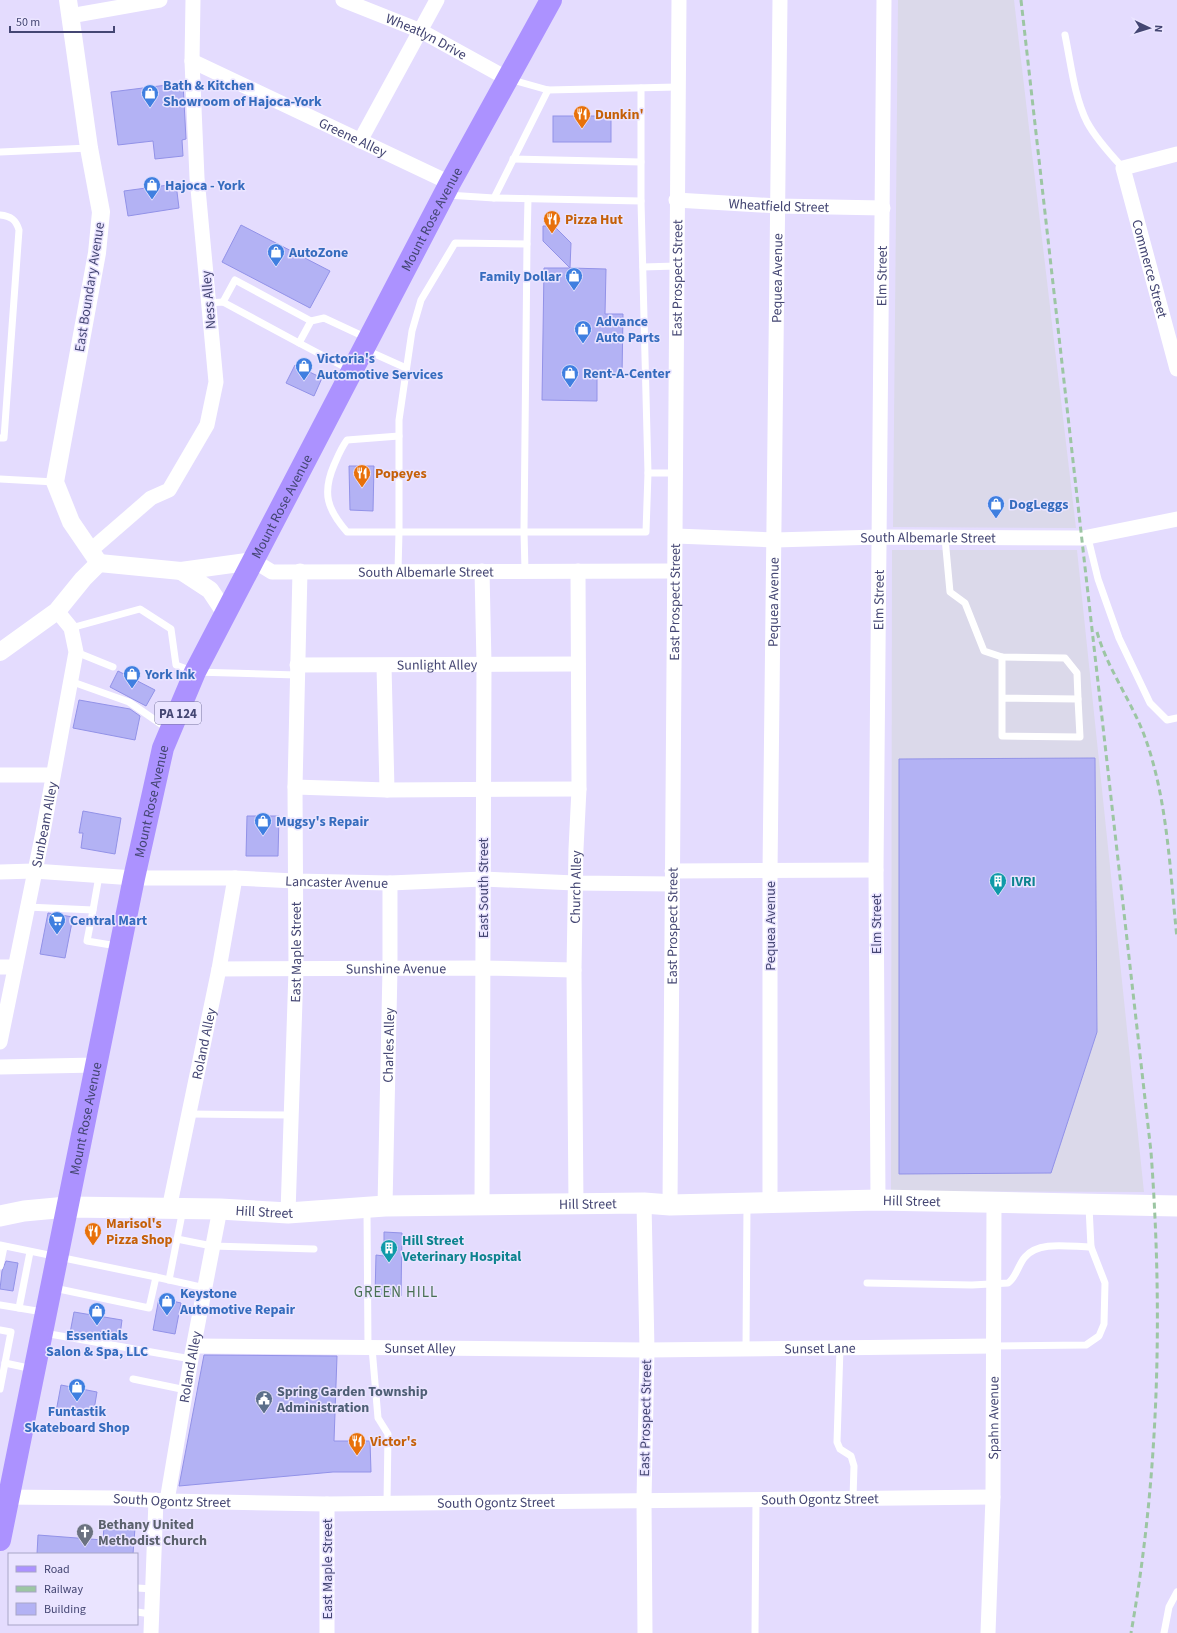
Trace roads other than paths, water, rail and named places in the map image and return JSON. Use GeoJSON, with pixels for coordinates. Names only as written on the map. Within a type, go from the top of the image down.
{"type":"FeatureCollection","features":[{"type":"Feature","properties":{"kind":"main road","name":"Mount Rose Avenue"},"geometry":{"type":"LineString","coordinates":[[0,1540],[4,1498],[35,1369],[56,1257],[134,878],[163,748],[195,672],[446,189],[551,0]]}},
{"type":"Feature","properties":{"kind":"main road","name":"Hill Street"},"geometry":{"type":"LineString","coordinates":[[0,1216],[24,1211],[67,1207],[220,1209],[288,1213],[376,1207],[482,1204],[644,1203],[670,1205],[878,1200],[1177,1206]]}},
{"type":"Feature","properties":{"kind":"street"},"geometry":{"type":"LineString","coordinates":[[69,8],[160,0]]}},
{"type":"Feature","properties":{"kind":"street","name":"Ness Alley"},"geometry":{"type":"LineString","coordinates":[[95,557],[151,498],[169,490],[207,425],[216,382],[197,178],[192,61],[193,0]]}},
{"type":"Feature","properties":{"kind":"street","name":"Wheatlyn Drive"},"geometry":{"type":"LineString","coordinates":[[343,0],[421,30],[508,79]]}},
{"type":"Feature","properties":{"kind":"street"},"geometry":{"type":"LineString","coordinates":[[360,141],[437,0]]}},
{"type":"Feature","properties":{"kind":"street","name":"East Prospect Street"},"geometry":{"type":"LineString","coordinates":[[670,1205],[674,571],[676,536],[676,200],[679,0]]}},
{"type":"Feature","properties":{"kind":"street","name":"Pequea Avenue"},"geometry":{"type":"LineString","coordinates":[[770,1203],[770,871],[780,0]]}},
{"type":"Feature","properties":{"kind":"street","name":"Elm Street"},"geometry":{"type":"LineString","coordinates":[[878,1200],[876,870],[884,0]]}},
{"type":"Feature","properties":{"kind":"street","name":"East Boundary Avenue"},"geometry":{"type":"LineString","coordinates":[[55,482],[97,253],[101,212],[69,8]]}},
{"type":"Feature","properties":{"kind":"street","name":"Greene Alley"},"geometry":{"type":"LineString","coordinates":[[192,61],[360,141],[446,189]]}},
{"type":"Feature","properties":{"kind":"street"},"geometry":{"type":"LineString","coordinates":[[1123,168],[1177,154]]}},
{"type":"Feature","properties":{"kind":"street","name":"Commerce Street"},"geometry":{"type":"LineString","coordinates":[[1123,168],[1173,339],[1177,368]]}},
{"type":"Feature","properties":{"kind":"street","name":"Wheatfield Street"},"geometry":{"type":"LineString","coordinates":[[676,200],[778,206],[883,208]]}},
{"type":"Feature","properties":{"kind":"street"},"geometry":{"type":"LineString","coordinates":[[55,482],[71,522],[95,557],[181,571],[254,561]]}},
{"type":"Feature","properties":{"kind":"street","name":"South Albemarle Street"},"geometry":{"type":"LineString","coordinates":[[676,536],[775,540],[879,537],[1088,538],[1177,519]]}},
{"type":"Feature","properties":{"kind":"street"},"geometry":{"type":"LineString","coordinates":[[0,652],[57,611],[83,579],[95,557]]}},
{"type":"Feature","properties":{"kind":"street","name":"South Albemarle Street"},"geometry":{"type":"LineString","coordinates":[[254,561],[272,572],[578,570],[674,571]]}},
{"type":"Feature","properties":{"kind":"street","name":"Church Alley"},"geometry":{"type":"LineString","coordinates":[[576,1204],[574,970],[575,883],[579,789],[578,570]]}},
{"type":"Feature","properties":{"kind":"street"},"geometry":{"type":"LineString","coordinates":[[181,571],[210,590],[226,614]]}},
{"type":"Feature","properties":{"kind":"street","name":"East South Street"},"geometry":{"type":"LineString","coordinates":[[482,571],[484,664],[482,1204]]}},
{"type":"Feature","properties":{"kind":"street","name":"East Maple Street"},"geometry":{"type":"LineString","coordinates":[[288,1213],[296,970],[295,787],[300,572]]}},
{"type":"Feature","properties":{"kind":"street","name":"Sunbeam Alley"},"geometry":{"type":"LineString","coordinates":[[0,1042],[76,652],[71,628],[57,611]]}},
{"type":"Feature","properties":{"kind":"street","name":"Sunlight Alley"},"geometry":{"type":"LineString","coordinates":[[297,670],[384,666],[578,664]]}},
{"type":"Feature","properties":{"kind":"street"},"geometry":{"type":"LineString","coordinates":[[384,666],[387,790]]}},
{"type":"Feature","properties":{"kind":"street"},"geometry":{"type":"LineString","coordinates":[[0,775],[53,775]]}},
{"type":"Feature","properties":{"kind":"street"},"geometry":{"type":"LineString","coordinates":[[295,787],[387,790],[483,788],[579,789]]}},
{"type":"Feature","properties":{"kind":"street","name":"Lancaster Avenue"},"geometry":{"type":"LineString","coordinates":[[0,872],[34,871],[134,878],[234,878],[390,883],[483,879],[575,883],[770,871],[876,870]]}},
{"type":"Feature","properties":{"kind":"street","name":"Roland Alley"},"geometry":{"type":"LineString","coordinates":[[176,1209],[188,1114],[219,969],[234,878]]}},
{"type":"Feature","properties":{"kind":"street","name":"Charles Alley"},"geometry":{"type":"LineString","coordinates":[[376,1207],[390,969],[390,883]]}},
{"type":"Feature","properties":{"kind":"street"},"geometry":{"type":"LineString","coordinates":[[0,967],[15,967]]}},
{"type":"Feature","properties":{"kind":"street","name":"Sunshine Avenue"},"geometry":{"type":"LineString","coordinates":[[219,969],[296,970],[482,968],[574,970]]}},
{"type":"Feature","properties":{"kind":"street"},"geometry":{"type":"LineString","coordinates":[[0,1067],[96,1065]]}},
{"type":"Feature","properties":{"kind":"street","name":"East Prospect Street"},"geometry":{"type":"LineString","coordinates":[[644,1203],[647,1350],[644,1500],[645,1633]]}},
{"type":"Feature","properties":{"kind":"street","name":"Spahn Avenue"},"geometry":{"type":"LineString","coordinates":[[988,1633],[993,1497],[994,1203]]}},
{"type":"Feature","properties":{"kind":"street","name":"Roland Alley"},"geometry":{"type":"LineString","coordinates":[[151,1633],[144,1613],[153,1589],[162,1500],[186,1390],[220,1209]]}},
{"type":"Feature","properties":{"kind":"street","name":"Sunset Lane"},"geometry":{"type":"LineString","coordinates":[[647,1350],[994,1346]]}},
{"type":"Feature","properties":{"kind":"street","name":"Sunset Alley"},"geometry":{"type":"LineString","coordinates":[[193,1352],[370,1348],[647,1350]]}},
{"type":"Feature","properties":{"kind":"street","name":"South Ogontz Street"},"geometry":{"type":"LineString","coordinates":[[4,1498],[114,1498],[328,1504],[993,1497]]}},
{"type":"Feature","properties":{"kind":"street","name":"East Maple Street"},"geometry":{"type":"LineString","coordinates":[[327,1633],[328,1504]]}},
{"type":"Feature","properties":{"kind":"lane"},"geometry":{"type":"LineString","coordinates":[[1065,35],[1076,91],[1087,122],[1110,154],[1123,168]]}},
{"type":"Feature","properties":{"kind":"lane"},"geometry":{"type":"LineString","coordinates":[[508,79],[548,90],[677,87]]}},
{"type":"Feature","properties":{"kind":"lane"},"geometry":{"type":"LineString","coordinates":[[399,436],[347,440],[342,447],[327,481],[329,504],[337,520],[347,532],[646,532],[648,473],[641,202],[642,88]]}},
{"type":"Feature","properties":{"kind":"lane"},"geometry":{"type":"LineString","coordinates":[[494,198],[548,90]]}},
{"type":"Feature","properties":{"kind":"lane"},"geometry":{"type":"LineString","coordinates":[[0,152],[90,148]]}},
{"type":"Feature","properties":{"kind":"lane"},"geometry":{"type":"LineString","coordinates":[[513,159],[641,162]]}},
{"type":"Feature","properties":{"kind":"lane"},"geometry":{"type":"LineString","coordinates":[[446,189],[494,198],[641,202]]}},
{"type":"Feature","properties":{"kind":"lane"},"geometry":{"type":"LineString","coordinates":[[525,571],[524,531],[528,199]]}},
{"type":"Feature","properties":{"kind":"lane"},"geometry":{"type":"LineString","coordinates":[[0,215],[12,218],[17,223],[19,230],[4,438],[0,438]]}},
{"type":"Feature","properties":{"kind":"lane"},"geometry":{"type":"LineString","coordinates":[[398,571],[399,420],[412,331],[421,300],[455,243],[527,244]]}},
{"type":"Feature","properties":{"kind":"lane"},"geometry":{"type":"LineString","coordinates":[[643,267],[676,266]]}},
{"type":"Feature","properties":{"kind":"lane"},"geometry":{"type":"LineString","coordinates":[[223,302],[235,280],[311,321],[324,318],[406,368]]}},
{"type":"Feature","properties":{"kind":"lane"},"geometry":{"type":"LineString","coordinates":[[208,303],[223,302],[352,371]]}},
{"type":"Feature","properties":{"kind":"lane"},"geometry":{"type":"LineString","coordinates":[[299,343],[311,321]]}},
{"type":"Feature","properties":{"kind":"lane"},"geometry":{"type":"LineString","coordinates":[[648,473],[676,473]]}},
{"type":"Feature","properties":{"kind":"lane"},"geometry":{"type":"LineString","coordinates":[[0,479],[55,482]]}},
{"type":"Feature","properties":{"kind":"lane"},"geometry":{"type":"LineString","coordinates":[[946,538],[950,592],[965,603],[984,651],[1002,657],[1065,658],[1077,673],[1080,737],[1002,736],[1002,657]]}},
{"type":"Feature","properties":{"kind":"lane"},"geometry":{"type":"LineString","coordinates":[[1088,538],[1098,579],[1119,638],[1150,703],[1167,720],[1177,718]]}},
{"type":"Feature","properties":{"kind":"lane"},"geometry":{"type":"LineString","coordinates":[[71,628],[140,609],[171,629],[176,664],[195,672],[297,670]]}},
{"type":"Feature","properties":{"kind":"lane"},"geometry":{"type":"LineString","coordinates":[[76,652],[113,667]]}},
{"type":"Feature","properties":{"kind":"lane"},"geometry":{"type":"LineString","coordinates":[[70,681],[129,702],[170,731]]}},
{"type":"Feature","properties":{"kind":"lane"},"geometry":{"type":"LineString","coordinates":[[1002,698],[1078,699]]}},
{"type":"Feature","properties":{"kind":"lane"},"geometry":{"type":"LineString","coordinates":[[99,876],[87,941],[120,947]]}},
{"type":"Feature","properties":{"kind":"lane"},"geometry":{"type":"LineString","coordinates":[[27,907],[93,910]]}},
{"type":"Feature","properties":{"kind":"lane"},"geometry":{"type":"LineString","coordinates":[[188,1114],[291,1115]]}},
{"type":"Feature","properties":{"kind":"lane"},"geometry":{"type":"LineString","coordinates":[[746,1349],[747,1204]]}},
{"type":"Feature","properties":{"kind":"lane"},"geometry":{"type":"LineString","coordinates":[[994,1346],[1086,1345],[1099,1336],[1104,1324],[1105,1283],[1091,1247],[1089,1205]]}},
{"type":"Feature","properties":{"kind":"lane"},"geometry":{"type":"LineString","coordinates":[[376,1207],[370,1348],[378,1418],[388,1434],[387,1503]]}},
{"type":"Feature","properties":{"kind":"lane"},"geometry":{"type":"LineString","coordinates":[[169,1280],[177,1239],[176,1209]]}},
{"type":"Feature","properties":{"kind":"lane"},"geometry":{"type":"LineString","coordinates":[[177,1239],[212,1246],[314,1249]]}},
{"type":"Feature","properties":{"kind":"lane"},"geometry":{"type":"LineString","coordinates":[[0,1266],[2,1246],[205,1288]]}},
{"type":"Feature","properties":{"kind":"lane"},"geometry":{"type":"LineString","coordinates":[[867,1283],[1008,1283],[1012,1280],[1025,1257],[1033,1250],[1041,1247],[1091,1247]]}},
{"type":"Feature","properties":{"kind":"lane"},"geometry":{"type":"LineString","coordinates":[[19,1308],[30,1252]]}},
{"type":"Feature","properties":{"kind":"lane"},"geometry":{"type":"LineString","coordinates":[[50,1287],[149,1308],[156,1277]]}},
{"type":"Feature","properties":{"kind":"lane"},"geometry":{"type":"LineString","coordinates":[[0,1305],[19,1308],[44,1323],[193,1352]]}},
{"type":"Feature","properties":{"kind":"lane"},"geometry":{"type":"LineString","coordinates":[[0,1330],[11,1332],[0,1388]]}},
{"type":"Feature","properties":{"kind":"lane"},"geometry":{"type":"LineString","coordinates":[[840,1348],[836,1442],[840,1449],[851,1456],[853,1498]]}},
{"type":"Feature","properties":{"kind":"lane"},"geometry":{"type":"LineString","coordinates":[[5,1363],[35,1369]]}},
{"type":"Feature","properties":{"kind":"lane"},"geometry":{"type":"LineString","coordinates":[[133,1379],[186,1390]]}},
{"type":"Feature","properties":{"kind":"lane"},"geometry":{"type":"LineString","coordinates":[[755,1633],[756,1499]]}},
{"type":"Feature","properties":{"kind":"lane"},"geometry":{"type":"LineString","coordinates":[[138,1588],[153,1589]]}},
{"type":"Feature","properties":{"kind":"lane"},"geometry":{"type":"LineString","coordinates":[[1164,1633],[1169,1607],[1177,1592]]}},
{"type":"Feature","properties":{"kind":"railway"},"geometry":{"type":"LineString","coordinates":[[1021,0],[1151,1152],[1157,1273],[1156,1394],[1148,1514],[1131,1633]]}},
{"type":"Feature","properties":{"kind":"railway"},"geometry":{"type":"LineString","coordinates":[[1097,632],[1114,674],[1142,729],[1154,767],[1164,815],[1177,938]]}},
{"type":"Feature","properties":{"kind":"place","name":"Bath & Kitchen Showroom of Hajoca-York"},"geometry":{"type":"Point","coordinates":[150,108]}},
{"type":"Feature","properties":{"kind":"place","name":"Dunkin'"},"geometry":{"type":"Point","coordinates":[582,129]}},
{"type":"Feature","properties":{"kind":"place","name":"Hajoca - York"},"geometry":{"type":"Point","coordinates":[152,200]}},
{"type":"Feature","properties":{"kind":"place","name":"Pizza Hut"},"geometry":{"type":"Point","coordinates":[552,234]}},
{"type":"Feature","properties":{"kind":"place","name":"AutoZone"},"geometry":{"type":"Point","coordinates":[276,267]}},
{"type":"Feature","properties":{"kind":"place","name":"Family Dollar"},"geometry":{"type":"Point","coordinates":[574,291]}},
{"type":"Feature","properties":{"kind":"place","name":"Advance Auto Parts"},"geometry":{"type":"Point","coordinates":[583,344]}},
{"type":"Feature","properties":{"kind":"place","name":"Victoria's Automotive Services"},"geometry":{"type":"Point","coordinates":[304,381]}},
{"type":"Feature","properties":{"kind":"place","name":"Rent-A-Center"},"geometry":{"type":"Point","coordinates":[570,388]}},
{"type":"Feature","properties":{"kind":"place","name":"Popeyes"},"geometry":{"type":"Point","coordinates":[362,488]}},
{"type":"Feature","properties":{"kind":"place","name":"DogLeggs"},"geometry":{"type":"Point","coordinates":[996,519]}},
{"type":"Feature","properties":{"kind":"place","name":"York Ink"},"geometry":{"type":"Point","coordinates":[132,689]}},
{"type":"Feature","properties":{"kind":"place","name":"Mugsy's Repair"},"geometry":{"type":"Point","coordinates":[263,836]}},
{"type":"Feature","properties":{"kind":"place","name":"IVRI"},"geometry":{"type":"Point","coordinates":[998,896]}},
{"type":"Feature","properties":{"kind":"place","name":"Central Mart"},"geometry":{"type":"Point","coordinates":[57,935]}},
{"type":"Feature","properties":{"kind":"place","name":"Marisol's Pizza Shop"},"geometry":{"type":"Point","coordinates":[93,1246]}},
{"type":"Feature","properties":{"kind":"place","name":"Hill Street Veterinary Hospital"},"geometry":{"type":"Point","coordinates":[389,1263]}},
{"type":"Feature","properties":{"kind":"place","name":"Keystone Automotive Repair"},"geometry":{"type":"Point","coordinates":[167,1316]}},
{"type":"Feature","properties":{"kind":"place","name":"Essentials Salon & Spa, LLC"},"geometry":{"type":"Point","coordinates":[97,1326]}},
{"type":"Feature","properties":{"kind":"place","name":"Funtastik Skateboard Shop"},"geometry":{"type":"Point","coordinates":[77,1402]}},
{"type":"Feature","properties":{"kind":"place","name":"Spring Garden Township Administration"},"geometry":{"type":"Point","coordinates":[264,1414]}},
{"type":"Feature","properties":{"kind":"place","name":"Victor's"},"geometry":{"type":"Point","coordinates":[357,1456]}},
{"type":"Feature","properties":{"kind":"place","name":"Bethany United Methodist Church"},"geometry":{"type":"Point","coordinates":[85,1547]}},
{"type":"Feature","properties":{"kind":"district","name":"GREEN HILL"},"geometry":{"type":"Point","coordinates":[396,1292]}}]}
